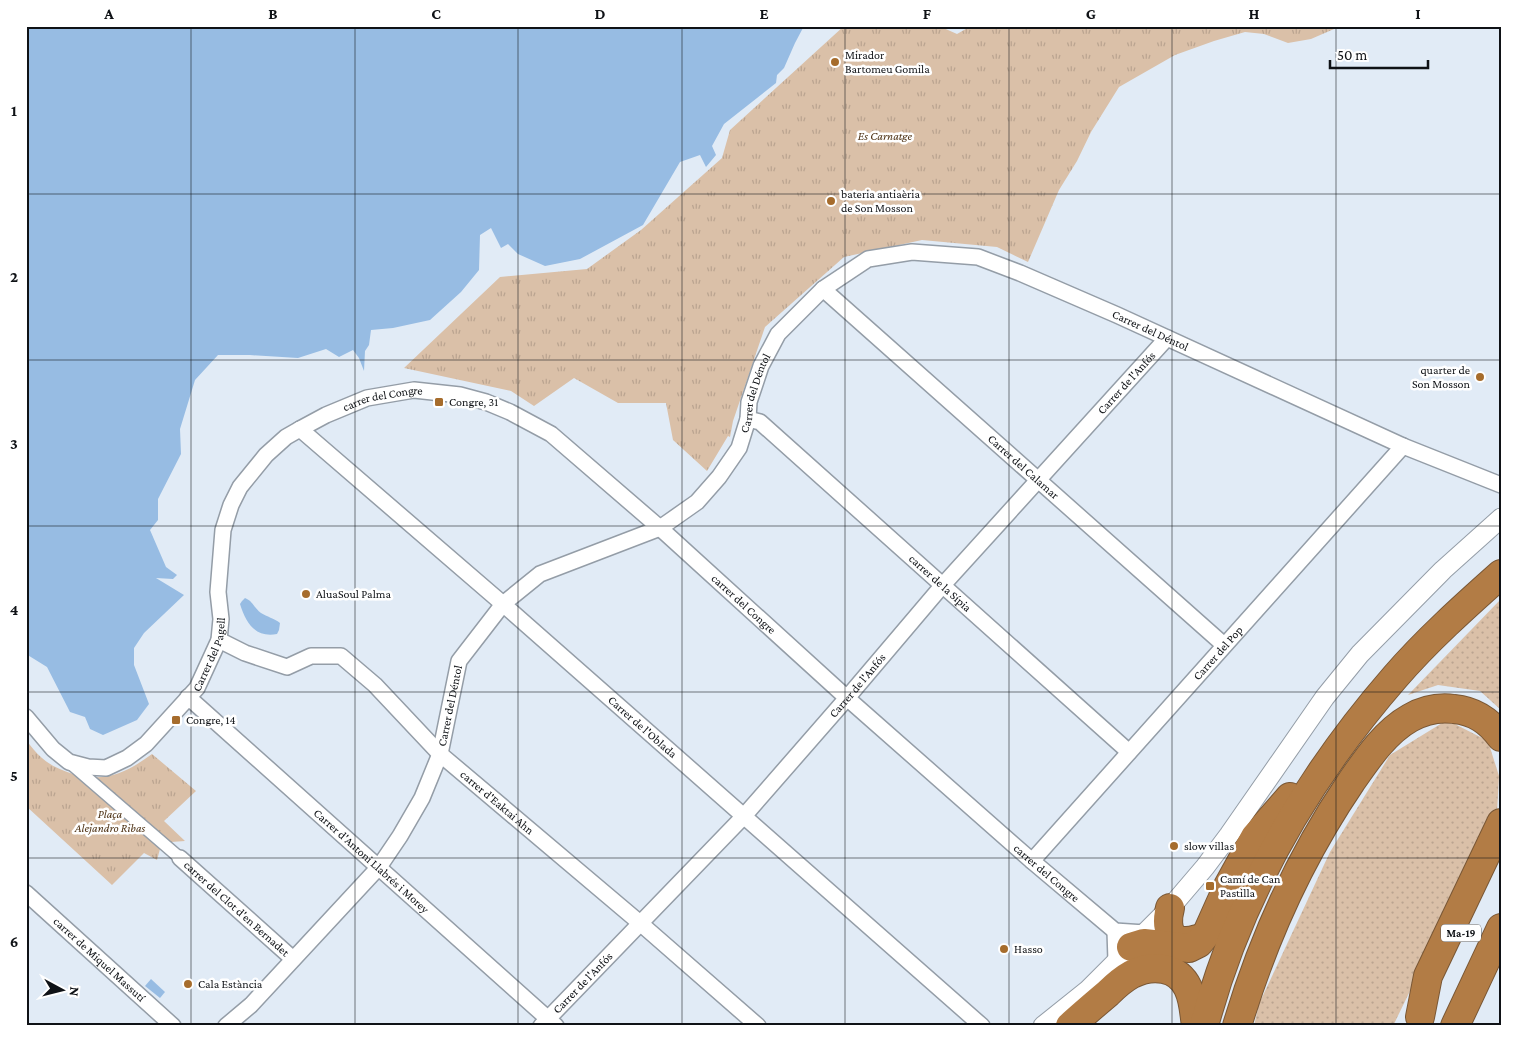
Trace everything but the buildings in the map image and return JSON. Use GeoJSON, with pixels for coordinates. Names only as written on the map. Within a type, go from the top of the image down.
{"type":"FeatureCollection","features":[{"type":"Feature","properties":{"kind":"highway"},"geometry":{"type":"LineString","coordinates":[[1127,943],[1189,948],[1200,943],[1207,933],[1228,886],[1255,837],[1285,802],[1335,751],[1396,676],[1501,574]]}},
{"type":"Feature","properties":{"kind":"highway"},"geometry":{"type":"LineString","coordinates":[[1237,1026],[1259,957],[1299,870],[1342,795],[1386,738],[1410,718],[1440,708],[1465,710],[1478,715],[1491,725],[1501,737]]}},
{"type":"Feature","properties":{"kind":"highway"},"geometry":{"type":"LineString","coordinates":[[1204,1026],[1225,960],[1256,884],[1288,823],[1335,751]]}},
{"type":"Feature","properties":{"kind":"highway"},"geometry":{"type":"LineString","coordinates":[[1418,1021],[1428,976],[1501,823]]}},
{"type":"Feature","properties":{"kind":"highway","name":"Ma-19"},"geometry":{"type":"LineString","coordinates":[[1418,1021],[1501,850]]}},
{"type":"Feature","properties":{"kind":"highway"},"geometry":{"type":"LineString","coordinates":[[1170,908],[1168,917],[1169,932],[1176,938],[1189,941],[1202,937],[1207,933]]}},
{"type":"Feature","properties":{"kind":"highway","name":"Ma-19"},"geometry":{"type":"LineString","coordinates":[[1455,1026],[1501,928]]}},
{"type":"Feature","properties":{"kind":"highway"},"geometry":{"type":"LineString","coordinates":[[1472,1026],[1501,956]]}},
{"type":"Feature","properties":{"kind":"highway"},"geometry":{"type":"LineString","coordinates":[[1070,1026],[1124,979],[1143,970],[1156,968],[1174,972],[1184,981],[1193,1001],[1196,1026]]}},
{"type":"Feature","properties":{"kind":"street","name":"Carrer del Déntol"},"geometry":{"type":"LineString","coordinates":[[226,1026],[251,1006],[379,867],[400,836],[422,798],[440,754],[459,661],[503,604],[540,574],[660,528],[697,502],[719,477],[739,448],[748,419],[749,402],[761,366],[778,334],[822,289],[868,259],[912,252],[978,257],[1020,273],[1167,338],[1403,446],[1501,485]]}},
{"type":"Feature","properties":{"kind":"street","name":"Carrer del Calamar"},"geometry":{"type":"LineString","coordinates":[[822,289],[1224,645]]}},
{"type":"Feature","properties":{"kind":"street","name":"Carrer de l'Anfós"},"geometry":{"type":"LineString","coordinates":[[548,1023],[640,923],[744,816],[942,586],[1167,338]]}},
{"type":"Feature","properties":{"kind":"street","name":"carrer del Congre"},"geometry":{"type":"LineString","coordinates":[[300,429],[326,415],[367,398],[414,390],[466,396],[486,402],[510,412],[551,434],[660,528],[847,698],[1127,943]]}},
{"type":"Feature","properties":{"kind":"street","name":"carrer de la Sípia"},"geometry":{"type":"LineString","coordinates":[[748,419],[760,422],[1129,752]]}},
{"type":"Feature","properties":{"kind":"street","name":"Carrer de l'Oblada"},"geometry":{"type":"LineString","coordinates":[[300,429],[503,604],[982,1026]]}},
{"type":"Feature","properties":{"kind":"street","name":"Carrer del Pagell"},"geometry":{"type":"LineString","coordinates":[[69,762],[106,768],[126,758],[146,744],[197,688],[219,640],[221,619],[218,592],[220,560],[223,530],[231,505],[240,487],[266,455],[286,437],[300,429]]}},
{"type":"Feature","properties":{"kind":"street","name":"Carrer del Pop"},"geometry":{"type":"LineString","coordinates":[[1032,861],[1403,446]]}},
{"type":"Feature","properties":{"kind":"street"},"geometry":{"type":"LineString","coordinates":[[1043,1026],[1088,990],[1127,943],[1170,908],[1223,843],[1324,697],[1360,654],[1443,570],[1501,518]]}},
{"type":"Feature","properties":{"kind":"street","name":"carrer d'Eaktai Ahn"},"geometry":{"type":"LineString","coordinates":[[219,640],[245,653],[286,666],[311,656],[341,656],[374,684],[440,754],[640,923],[758,1026]]}},
{"type":"Feature","properties":{"kind":"street","name":"Carrer d'Antoni Llabrés i Morey"},"geometry":{"type":"LineString","coordinates":[[188,697],[379,867],[548,1023]]}},
{"type":"Feature","properties":{"kind":"street"},"geometry":{"type":"LineString","coordinates":[[26,717],[53,749],[180,858]]}},
{"type":"Feature","properties":{"kind":"street","name":"carrer del Clot d'en Bernadet"},"geometry":{"type":"LineString","coordinates":[[180,858],[293,959]]}},
{"type":"Feature","properties":{"kind":"street","name":"carrer de Miquel Massutí"},"geometry":{"type":"LineString","coordinates":[[26,893],[173,1026]]}},
{"type":"Feature","properties":{"kind":"green space","name":"Es Carnatge"},"geometry":{"type":"Polygon","coordinates":[[[844,26],[939,26],[957,34],[971,26],[1341,26],[1311,39],[1288,43],[1264,34],[1245,32],[1175,55],[1119,87],[1091,132],[1077,161],[1059,190],[1028,262],[997,247],[922,240],[844,257],[765,327],[733,421],[730,437],[728,436],[707,471],[673,440],[666,403],[618,403],[574,378],[534,406],[511,391],[404,368],[500,277],[587,269],[641,230],[722,158],[730,130],[844,26]]]}},
{"type":"Feature","properties":{"kind":"green space"},"geometry":{"type":"Polygon","coordinates":[[[1501,599],[1501,710],[1480,691],[1438,685],[1408,695],[1501,599]]]}},
{"type":"Feature","properties":{"kind":"green space"},"geometry":{"type":"Polygon","coordinates":[[[1447,720],[1488,741],[1499,776],[1497,812],[1393,1026],[1254,1026],[1259,1004],[1330,852],[1390,755],[1447,720]]]}},
{"type":"Feature","properties":{"kind":"green space","name":"Plaça Alejandro Ribas"},"geometry":{"type":"Polygon","coordinates":[[[26,740],[49,763],[64,771],[85,777],[105,777],[124,771],[152,754],[196,791],[164,821],[185,841],[171,842],[160,849],[157,860],[144,853],[112,885],[26,806],[26,740]]]}},
{"type":"Feature","properties":{"kind":"water"},"geometry":{"type":"Polygon","coordinates":[[[26,26],[804,26],[784,68],[777,75],[776,83],[724,124],[712,146],[716,155],[706,167],[700,155],[680,162],[643,225],[580,259],[545,266],[518,254],[508,244],[501,248],[491,228],[480,235],[479,270],[461,292],[430,320],[393,328],[371,330],[369,345],[365,351],[364,371],[359,358],[353,350],[339,357],[326,349],[298,358],[218,355],[195,380],[180,429],[181,454],[158,499],[158,520],[150,530],[166,567],[177,575],[173,579],[156,578],[184,595],[144,633],[134,648],[134,665],[149,704],[137,720],[103,735],[90,729],[85,717],[70,712],[47,667],[26,654],[26,26]]]}},
{"type":"Feature","properties":{"kind":"water"},"geometry":{"type":"Polygon","coordinates":[[[245,598],[261,613],[280,623],[277,634],[263,634],[252,628],[240,604],[245,598]]]}},
{"type":"Feature","properties":{"kind":"water"},"geometry":{"type":"Polygon","coordinates":[[[151,979],[165,992],[160,998],[145,986],[151,979]]]}},
{"type":"Feature","properties":{"kind":"place","name":"Mirador Bartomeu Gomila"},"geometry":{"type":"Point","coordinates":[835,62]}},
{"type":"Feature","properties":{"kind":"place","name":"bateria antiaèria de Son Mosson"},"geometry":{"type":"Point","coordinates":[831,201]}},
{"type":"Feature","properties":{"kind":"place","name":"quarter de Son Mosson"},"geometry":{"type":"Point","coordinates":[1480,377]}},
{"type":"Feature","properties":{"kind":"place","name":"Congre, 31"},"geometry":{"type":"Point","coordinates":[439,402]}},
{"type":"Feature","properties":{"kind":"place","name":"AluaSoul Palma"},"geometry":{"type":"Point","coordinates":[306,594]}},
{"type":"Feature","properties":{"kind":"place","name":"Congre, 14"},"geometry":{"type":"Point","coordinates":[176,720]}},
{"type":"Feature","properties":{"kind":"place","name":"slow villas"},"geometry":{"type":"Point","coordinates":[1174,846]}},
{"type":"Feature","properties":{"kind":"place","name":"Camí de Can Pastilla"},"geometry":{"type":"Point","coordinates":[1210,886]}},
{"type":"Feature","properties":{"kind":"place","name":"Hasso"},"geometry":{"type":"Point","coordinates":[1004,949]}},
{"type":"Feature","properties":{"kind":"place","name":"Cala Estància"},"geometry":{"type":"Point","coordinates":[188,984]}}]}
